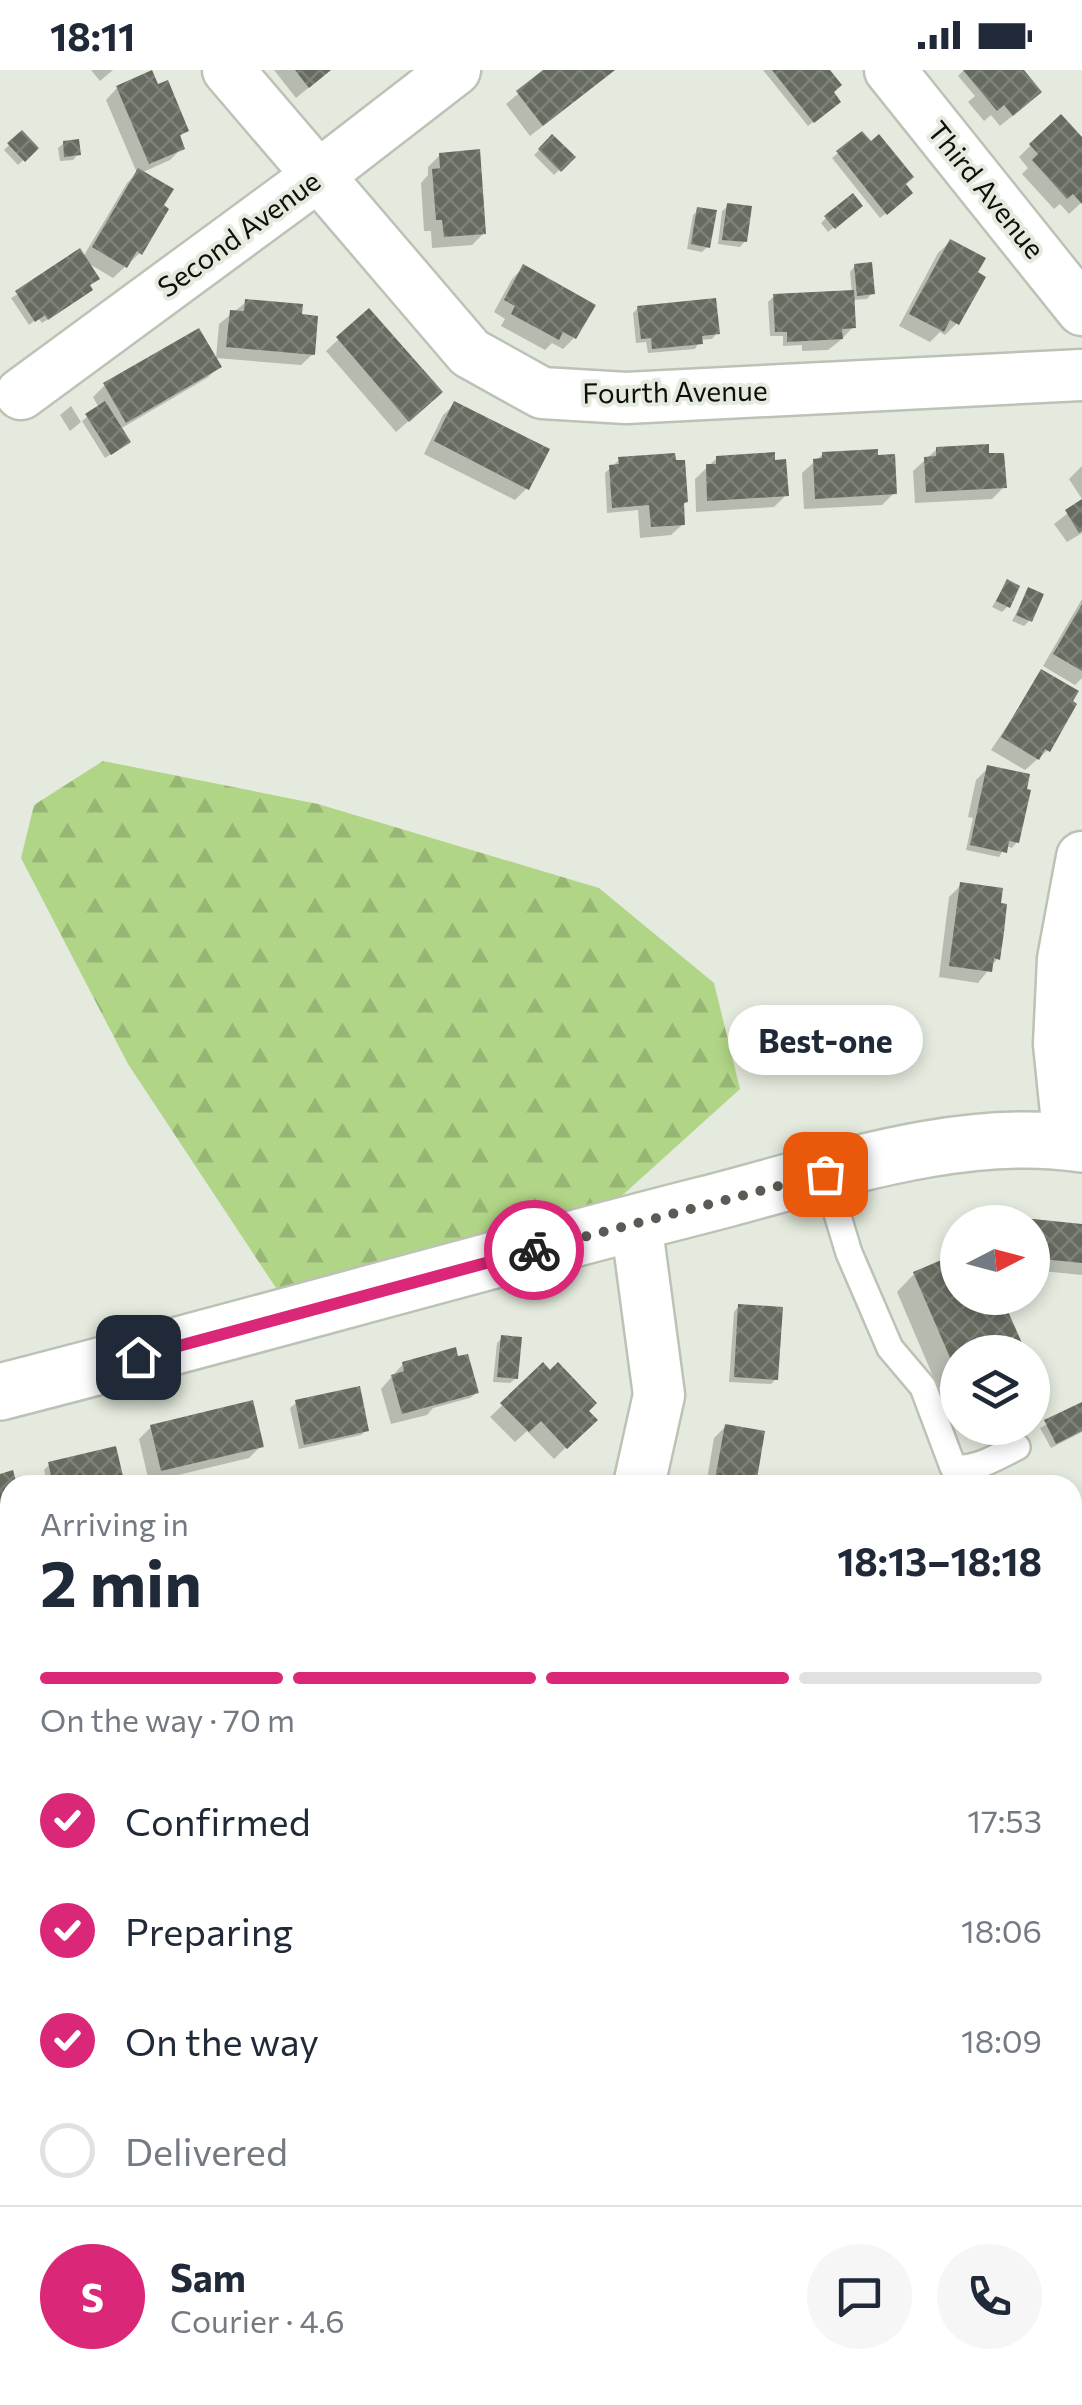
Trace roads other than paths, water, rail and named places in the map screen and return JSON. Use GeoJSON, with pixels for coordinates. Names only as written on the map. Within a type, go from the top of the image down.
{"type":"FeatureCollection","features":[{"type":"Feature","properties":{"kind":"street","name":"Fourth Avenue"},"geometry":{"type":"LineString","coordinates":[[228,70],[470,353],[542,392],[626,398],[1082,374]]}},
{"type":"Feature","properties":{"kind":"street","name":"Second Avenue"},"geometry":{"type":"LineString","coordinates":[[21,394],[319,176],[455,70]]}},
{"type":"Feature","properties":{"kind":"street","name":"Third Avenue"},"geometry":{"type":"LineString","coordinates":[[890,70],[1082,310]]}},
{"type":"Feature","properties":{"kind":"street"},"geometry":{"type":"LineString","coordinates":[[0,1392],[636,1222],[942,1145],[999,1140],[1076,1143],[1059,1044],[1063,959],[1082,856]]}},
{"type":"Feature","properties":{"kind":"street"},"geometry":{"type":"LineString","coordinates":[[636,1222],[659,1395],[642,1475]]}},
{"type":"Feature","properties":{"kind":"lane"},"geometry":{"type":"LineString","coordinates":[[825,1174],[849,1253],[890,1348],[923,1387],[953,1466],[960,1469],[984,1463],[1018,1447]]}},
{"type":"Feature","properties":{"kind":"place","name":"Best-one"},"geometry":{"type":"Point","coordinates":[825,1174]}}]}
